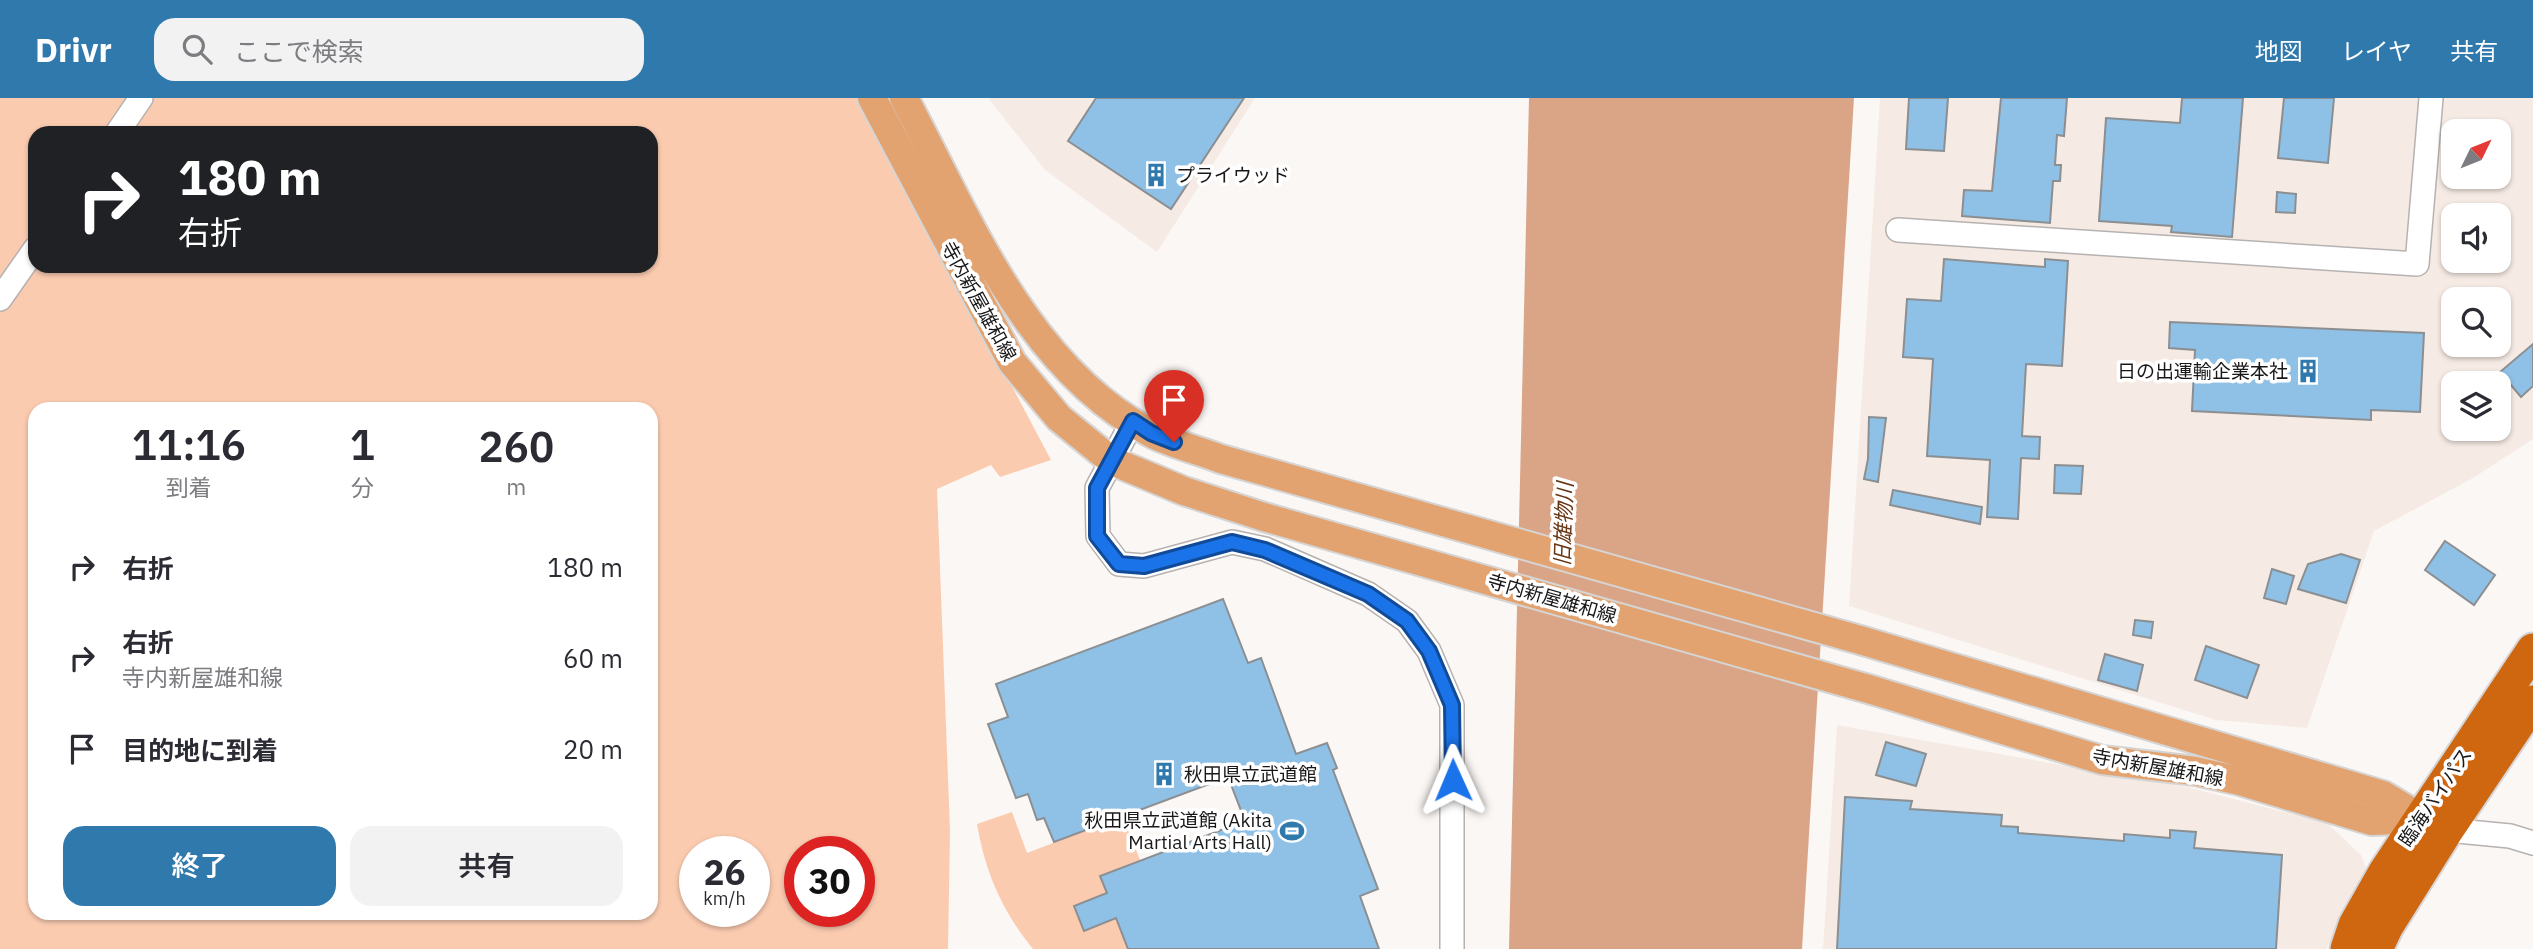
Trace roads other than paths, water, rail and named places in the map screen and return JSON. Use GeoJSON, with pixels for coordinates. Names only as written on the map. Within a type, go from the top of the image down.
{"type":"FeatureCollection","features":[{"type":"Feature","properties":{"kind":"highway","name":"臨海バイパス"},"geometry":{"type":"LineString","coordinates":[[2376,949],[2435,825],[2533,650]]}},
{"type":"Feature","properties":{"kind":"highway","name":"臨海バイパス"},"geometry":{"type":"LineString","coordinates":[[2347,949],[2356,925],[2385,872],[2435,825],[2533,702]]}},
{"type":"Feature","properties":{"kind":"main road","name":"寺内新屋雄和線"},"geometry":{"type":"LineString","coordinates":[[872,98],[1012,362],[1059,418],[1112,461],[1184,491],[1251,513],[1872,690],[2102,760],[2195,771],[2240,781],[2372,821],[2435,825]]}},
{"type":"Feature","properties":{"kind":"main road","name":"寺内新屋雄和線"},"geometry":{"type":"LineString","coordinates":[[904,98],[1010,296],[1064,367],[1151,433],[1221,459],[1860,640],[2383,795],[2435,825]]}},
{"type":"Feature","properties":{"kind":"street"},"geometry":{"type":"LineString","coordinates":[[122,126],[141,98]]}},
{"type":"Feature","properties":{"kind":"street"},"geometry":{"type":"LineString","coordinates":[[1898,230],[2417,264],[2431,98]]}},
{"type":"Feature","properties":{"kind":"street"},"geometry":{"type":"LineString","coordinates":[[0,299],[28,259]]}},
{"type":"Feature","properties":{"kind":"street"},"geometry":{"type":"LineString","coordinates":[[1133,421],[1097,488],[1097,536],[1119,564],[1144,566],[1232,542],[1265,550],[1368,594],[1407,621],[1429,651],[1452,705],[1447,946]]}},
{"type":"Feature","properties":{"kind":"street"},"geometry":{"type":"LineString","coordinates":[[2435,825],[2510,836],[2533,843]]}},
{"type":"Feature","properties":{"kind":"water","name":"旧雄物川"},"geometry":{"type":"Polygon","coordinates":[[[1529,98],[1854,98],[1802,949],[1509,949],[1529,98]]]}},
{"type":"Feature","properties":{"kind":"place","name":"プライウッド"},"geometry":{"type":"Point","coordinates":[1156,175]}},
{"type":"Feature","properties":{"kind":"place","name":"日の出運輸企業本社"},"geometry":{"type":"Point","coordinates":[2308,371]}},
{"type":"Feature","properties":{"kind":"place","name":"秋田県立武道館"},"geometry":{"type":"Point","coordinates":[1164,774]}},
{"type":"Feature","properties":{"kind":"place","name":"秋田県立武道館 (Akita Martial Arts Hall)"},"geometry":{"type":"Point","coordinates":[1292,831]}}]}
